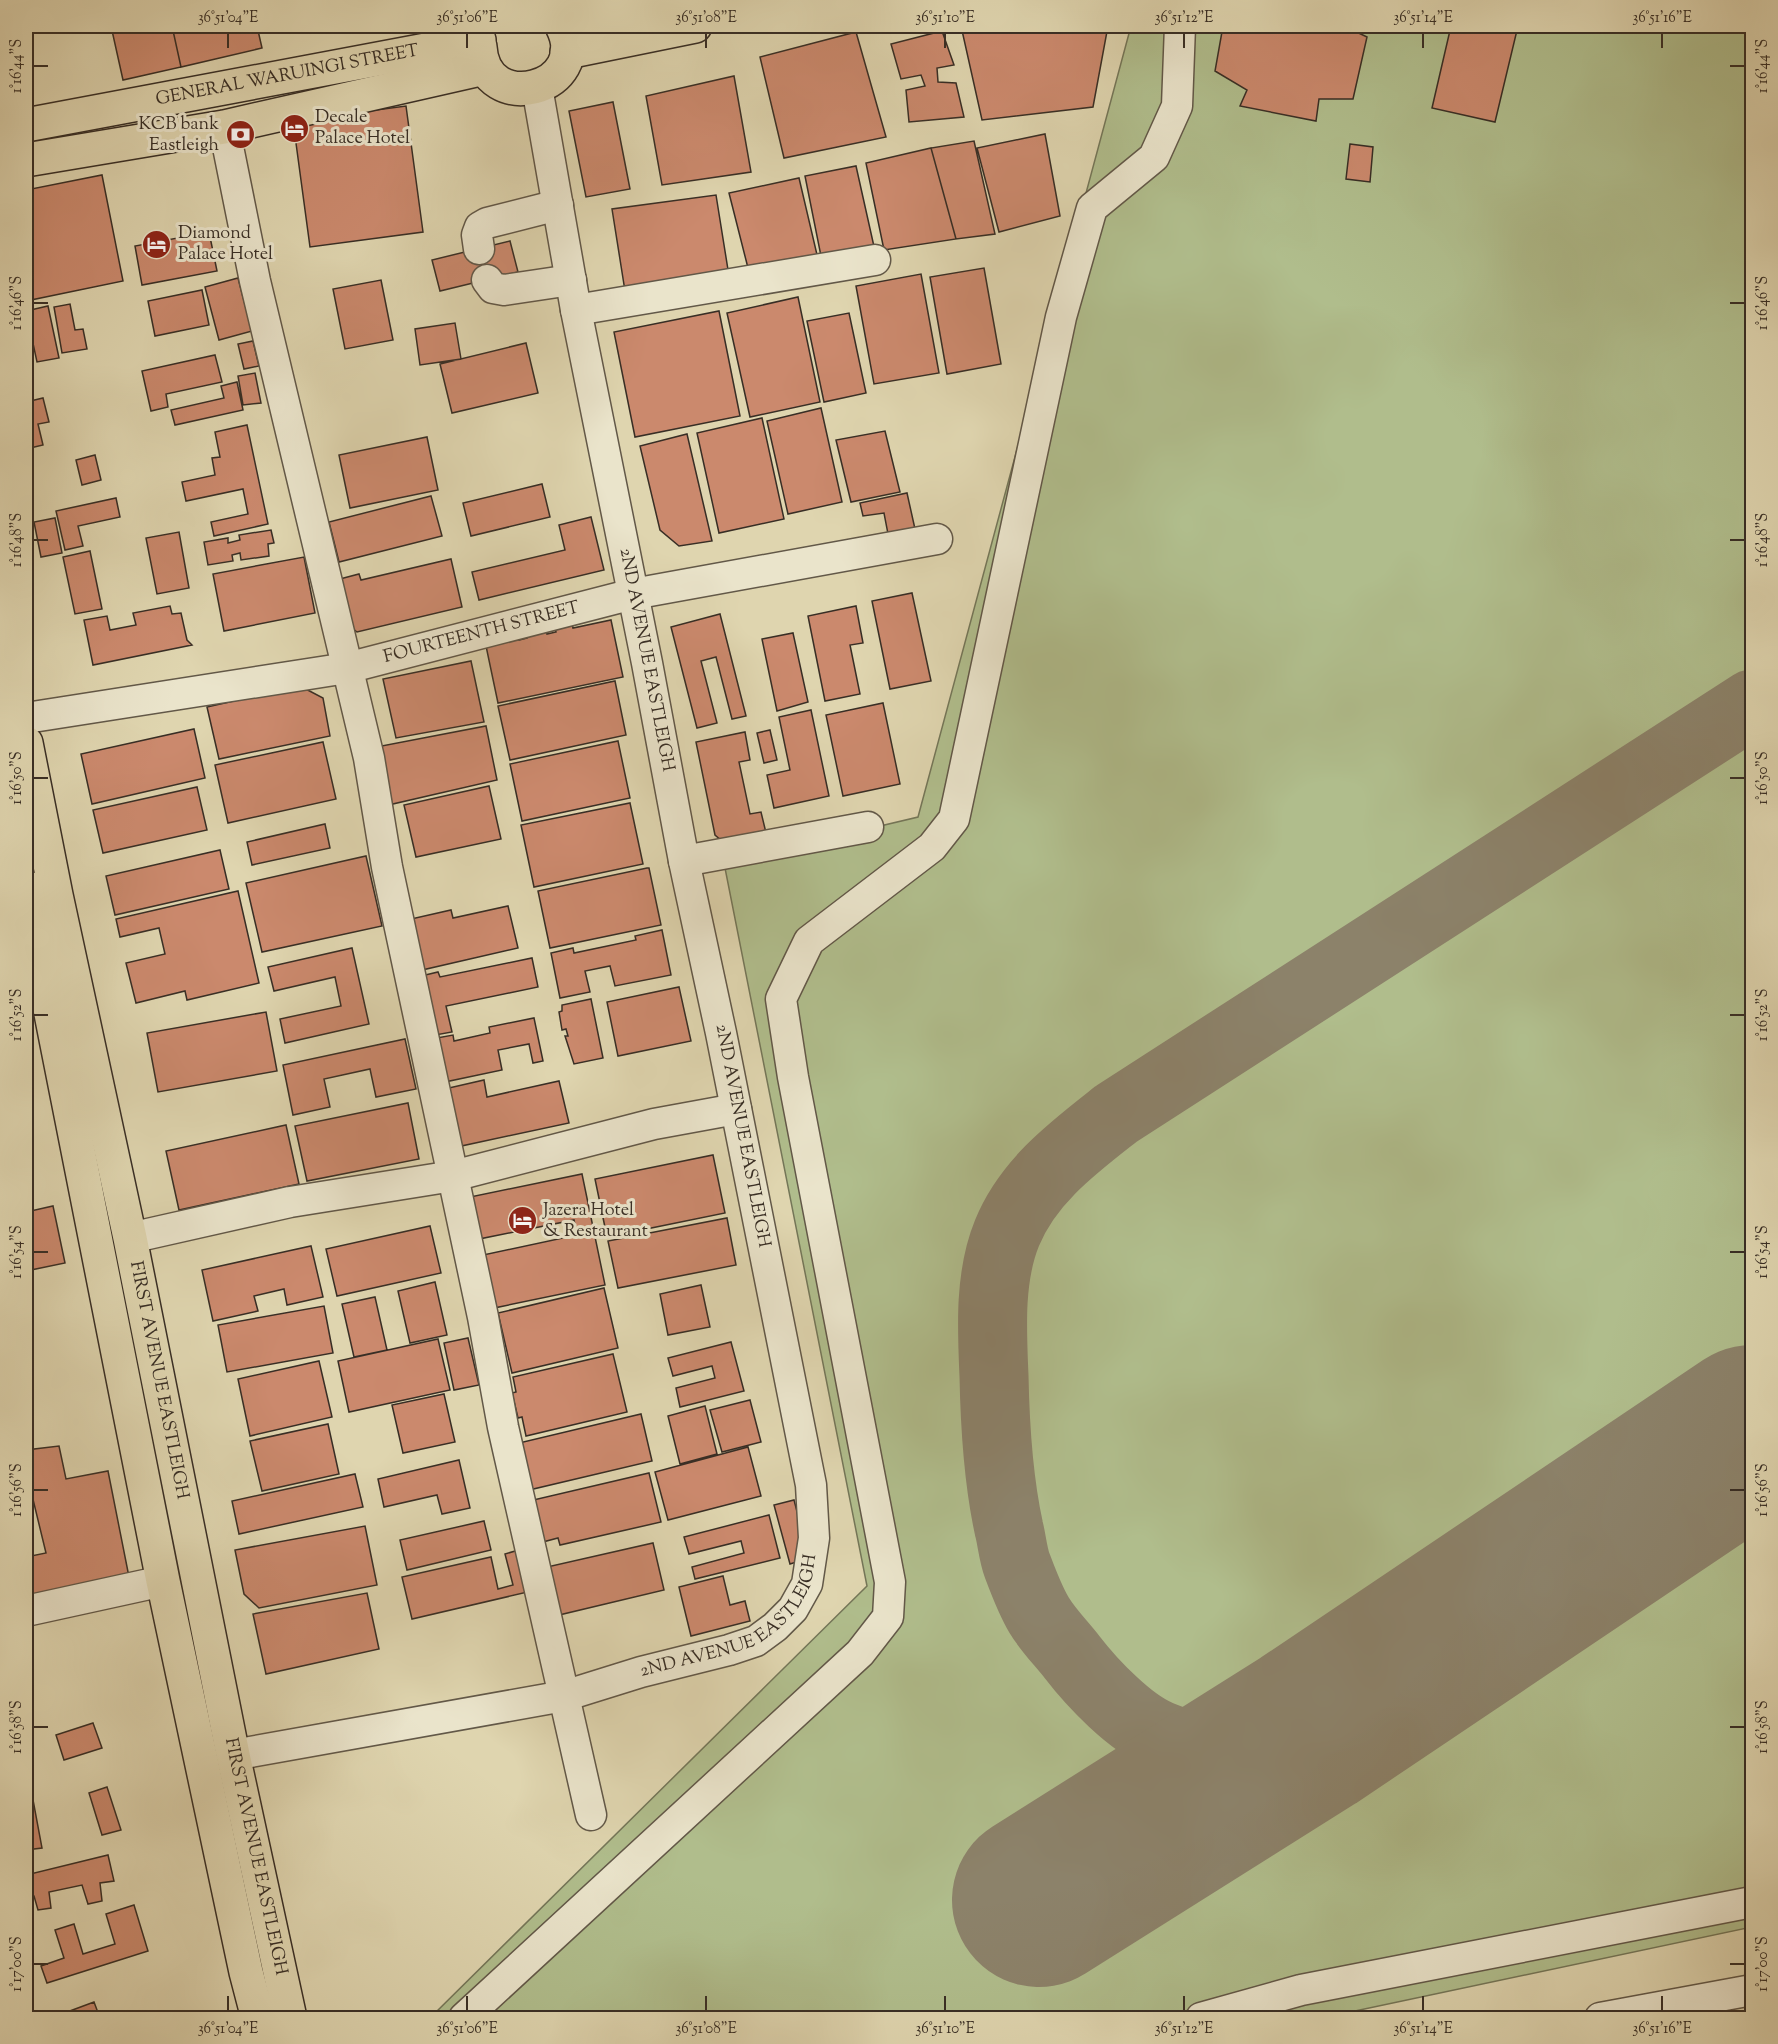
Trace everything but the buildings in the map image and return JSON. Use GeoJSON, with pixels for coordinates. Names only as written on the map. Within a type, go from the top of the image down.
{"type":"FeatureCollection","features":[{"type":"Feature","properties":{"kind":"main road"},"geometry":{"type":"LineString","coordinates":[[483,45],[495,80],[508,87],[522,90],[548,82],[557,74],[563,64],[564,39],[695,26]]}},
{"type":"Feature","properties":{"kind":"main road","name":"GENERAL WARUINGI STREET"},"geometry":{"type":"LineString","coordinates":[[26,125],[483,45]]}},
{"type":"Feature","properties":{"kind":"main road","name":"GENERAL WARUINGI STREET"},"geometry":{"type":"LineString","coordinates":[[26,160],[224,127],[483,45]]}},
{"type":"Feature","properties":{"kind":"main road","name":"FIRST AVENUE EASTLEIGH"},"geometry":{"type":"LineString","coordinates":[[26,743],[56,895],[130,1238],[233,1755],[290,2019]]}},
{"type":"Feature","properties":{"kind":"main road","name":"FIRST AVENUE EASTLEIGH"},"geometry":{"type":"LineString","coordinates":[[26,887],[164,1581],[246,1972],[258,2019]]}},
{"type":"Feature","properties":{"kind":"street"},"geometry":{"type":"LineString","coordinates":[[464,2019],[860,1653],[888,1617],[890,1582],[792,1077],[781,999],[809,941],[932,847],[954,819],[1061,316],[1092,208],[1154,157],[1177,106],[1180,26]]}},
{"type":"Feature","properties":{"kind":"street","name":"2ND AVENUE EASTLEIGH"},"geometry":{"type":"LineString","coordinates":[[233,1755],[564,1696],[641,1672],[729,1650],[756,1641],[775,1627],[793,1609],[807,1584],[814,1538],[812,1485],[684,861],[576,310],[537,87]]}},
{"type":"Feature","properties":{"kind":"street"},"geometry":{"type":"LineString","coordinates":[[224,127],[255,281],[369,758],[387,867],[483,1317],[503,1427],[591,1815]]}},
{"type":"Feature","properties":{"kind":"street"},"geometry":{"type":"LineString","coordinates":[[479,249],[477,235],[480,227],[487,223],[558,205]]}},
{"type":"Feature","properties":{"kind":"street"},"geometry":{"type":"LineString","coordinates":[[576,310],[875,260]]}},
{"type":"Feature","properties":{"kind":"street"},"geometry":{"type":"LineString","coordinates":[[487,280],[493,288],[504,290],[571,280]]}},
{"type":"Feature","properties":{"kind":"street","name":"FOURTEENTH STREET"},"geometry":{"type":"LineString","coordinates":[[26,718],[347,668],[633,594],[937,539]]}},
{"type":"Feature","properties":{"kind":"street"},"geometry":{"type":"LineString","coordinates":[[684,861],[868,828]]}},
{"type":"Feature","properties":{"kind":"street"},"geometry":{"type":"LineString","coordinates":[[130,1238],[290,1202],[453,1176],[654,1124],[736,1109]]}},
{"type":"Feature","properties":{"kind":"street"},"geometry":{"type":"LineString","coordinates":[[26,1611],[164,1581]]}},
{"type":"Feature","properties":{"kind":"street"},"geometry":{"type":"LineString","coordinates":[[1201,2019],[1301,1990],[1752,1902]]}},
{"type":"Feature","properties":{"kind":"street"},"geometry":{"type":"LineString","coordinates":[[1600,2019],[1752,1990]]}},
{"type":"Feature","properties":{"kind":"green space"},"geometry":{"type":"Polygon","coordinates":[[[1131,26],[1752,26],[1752,1927],[1322,2018],[430,2018],[867,1586],[724,863],[918,817],[1131,26]]]}},
{"type":"Feature","properties":{"kind":"taxiway"},"geometry":{"type":"LineString","coordinates":[[1309,1730],[1275,1744],[1232,1750],[1187,1744],[1160,1735],[1124,1712],[1101,1690],[1039,1615],[1014,1556],[1002,1491],[998,1453],[993,1304],[997,1267],[1007,1233],[1016,1214],[1040,1181],[1069,1152],[1116,1114],[1752,704]]}},
{"type":"Feature","properties":{"kind":"runway"},"geometry":{"type":"LineString","coordinates":[[1039,1900],[1309,1730],[1752,1432]]}},
{"type":"Feature","properties":{"kind":"place","name":"Decale Palace Hotel"},"geometry":{"type":"Point","coordinates":[294,128]}},
{"type":"Feature","properties":{"kind":"place","name":"KCB bank Eastleigh"},"geometry":{"type":"Point","coordinates":[240,135]}},
{"type":"Feature","properties":{"kind":"place","name":"Diamond Palace Hotel"},"geometry":{"type":"Point","coordinates":[157,244]}},
{"type":"Feature","properties":{"kind":"place","name":"Jazera Hotel & Restaurant"},"geometry":{"type":"Point","coordinates":[522,1221]}}]}
